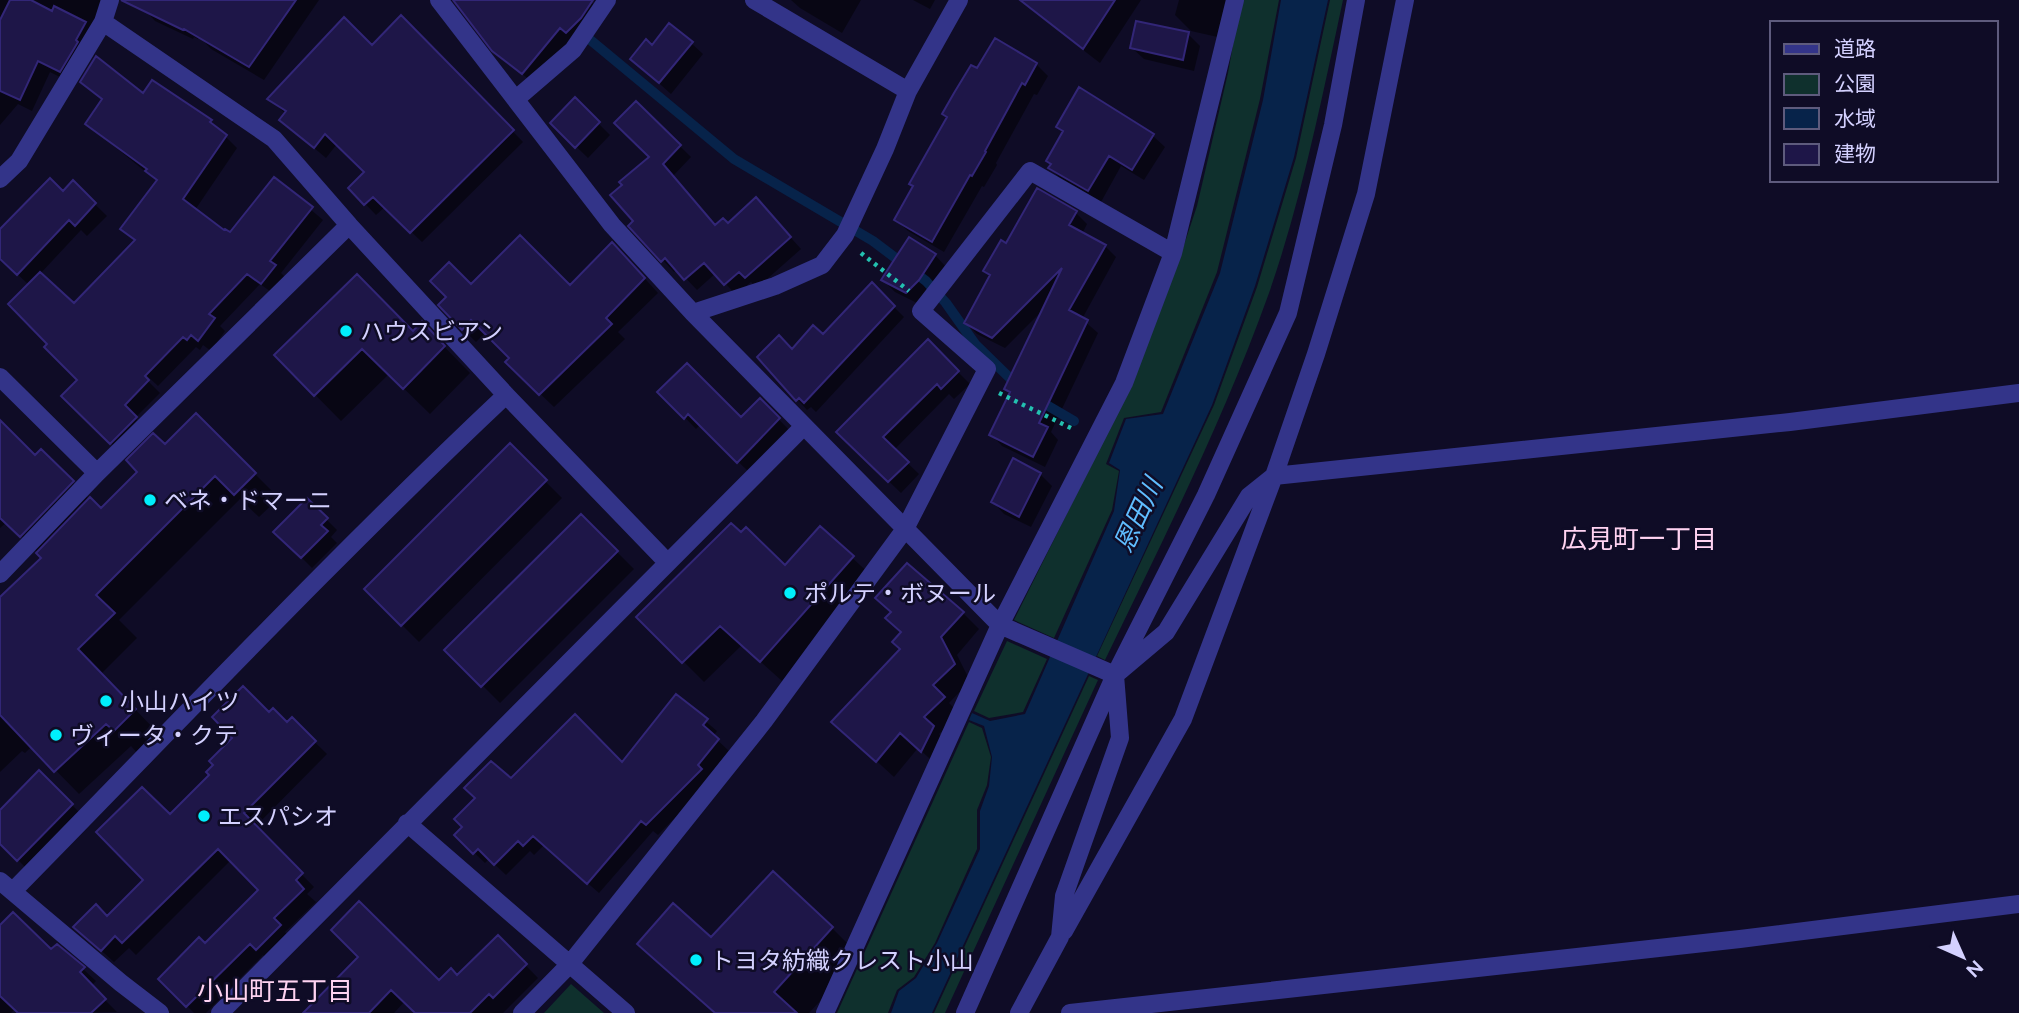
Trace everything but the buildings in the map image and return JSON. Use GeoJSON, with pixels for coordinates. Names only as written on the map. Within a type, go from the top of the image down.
{"type":"FeatureCollection","features":[{"type":"Feature","properties":{"kind":"street"},"geometry":{"type":"LineString","coordinates":[[0,179],[19,160],[103,22],[110,0]]}},
{"type":"Feature","properties":{"kind":"street"},"geometry":{"type":"LineString","coordinates":[[439,0],[612,225],[693,313],[1000,625],[1115,675]]}},
{"type":"Feature","properties":{"kind":"street"},"geometry":{"type":"LineString","coordinates":[[516,99],[573,50],[607,0]]}},
{"type":"Feature","properties":{"kind":"street"},"geometry":{"type":"LineString","coordinates":[[754,0],[908,91]]}},
{"type":"Feature","properties":{"kind":"street"},"geometry":{"type":"LineString","coordinates":[[693,313],[775,286],[822,265],[844,237],[859,208],[908,91],[959,0]]}},
{"type":"Feature","properties":{"kind":"street"},"geometry":{"type":"LineString","coordinates":[[825,1013],[1000,625],[1124,383],[1173,253],[1235,0]]}},
{"type":"Feature","properties":{"kind":"street"},"geometry":{"type":"LineString","coordinates":[[965,1013],[1115,675],[1206,495],[1288,313],[1334,125],[1356,0]]}},
{"type":"Feature","properties":{"kind":"street"},"geometry":{"type":"LineString","coordinates":[[1019,1013],[1183,719],[1274,476],[1366,194],[1405,0]]}},
{"type":"Feature","properties":{"kind":"street"},"geometry":{"type":"LineString","coordinates":[[103,22],[274,139],[349,225],[506,395],[667,562]]}},
{"type":"Feature","properties":{"kind":"street"},"geometry":{"type":"LineString","coordinates":[[522,1013],[569,965],[764,721],[905,528],[987,369],[921,311],[1030,171],[1173,253]]}},
{"type":"Feature","properties":{"kind":"street"},"geometry":{"type":"LineString","coordinates":[[0,574],[97,473],[349,225]]}},
{"type":"Feature","properties":{"kind":"street"},"geometry":{"type":"LineString","coordinates":[[0,377],[97,473]]}},
{"type":"Feature","properties":{"kind":"street"},"geometry":{"type":"LineString","coordinates":[[1115,675],[1166,632],[1249,496],[1274,476],[1790,422],[2019,393]]}},
{"type":"Feature","properties":{"kind":"street"},"geometry":{"type":"LineString","coordinates":[[160,1013],[6,886],[432,464],[506,395]]}},
{"type":"Feature","properties":{"kind":"street"},"geometry":{"type":"LineString","coordinates":[[220,1013],[804,426]]}},
{"type":"Feature","properties":{"kind":"street"},"geometry":{"type":"LineString","coordinates":[[1060,937],[1064,895],[1119,738],[1115,675]]}},
{"type":"Feature","properties":{"kind":"street"},"geometry":{"type":"LineString","coordinates":[[407,823],[626,1013]]}},
{"type":"Feature","properties":{"kind":"street"},"geometry":{"type":"LineString","coordinates":[[1070,1013],[1713,942],[2019,904]]}},
{"type":"Feature","properties":{"kind":"path"},"geometry":{"type":"LineString","coordinates":[[844,237],[928,303]]}},
{"type":"Feature","properties":{"kind":"path"},"geometry":{"type":"LineString","coordinates":[[979,384],[1096,440]]}},
{"type":"Feature","properties":{"kind":"green space"},"geometry":{"type":"Polygon","coordinates":[[[1241,0],[1279,0],[1260,99],[1217,272],[1161,412],[1124,418],[1106,464],[1119,471],[1112,510],[1054,638],[1014,620],[1114,419],[1180,257],[1197,206],[1228,73],[1241,0]]]}},
{"type":"Feature","properties":{"kind":"green space"},"geometry":{"type":"Polygon","coordinates":[[[1330,0],[1343,0],[1301,184],[1269,293],[1213,433],[1105,660],[1097,656],[1214,405],[1257,287],[1296,158],[1330,0]]]}},
{"type":"Feature","properties":{"kind":"green space"},"geometry":{"type":"Polygon","coordinates":[[[1007,641],[1047,659],[1023,712],[989,718],[974,711],[1007,641]]]}},
{"type":"Feature","properties":{"kind":"green space"},"geometry":{"type":"Polygon","coordinates":[[[1089,676],[1098,680],[945,1013],[934,1013],[1089,676]]]}},
{"type":"Feature","properties":{"kind":"green space"},"geometry":{"type":"Polygon","coordinates":[[[969,722],[982,728],[991,757],[987,785],[977,810],[977,849],[935,943],[914,977],[897,990],[888,1013],[837,1013],[969,722]]]}},
{"type":"Feature","properties":{"kind":"green space"},"geometry":{"type":"Polygon","coordinates":[[[571,984],[604,1013],[544,1013],[571,984]]]}},
{"type":"Feature","properties":{"kind":"water","name":"恩田川"},"geometry":{"type":"Polygon","coordinates":[[[1281,0],[1328,0],[1294,157],[1255,286],[1212,405],[932,1013],[891,1013],[899,991],[916,978],[937,943],[980,849],[980,811],[989,786],[992,757],[984,726],[969,720],[972,713],[990,721],[1025,714],[1114,511],[1120,470],[1109,463],[1126,419],[1163,414],[1220,273],[1263,100],[1281,0]]]}},
{"type":"Feature","properties":{"kind":"waterway"},"geometry":{"type":"LineString","coordinates":[[588,38],[734,159],[873,241],[926,281],[946,303],[975,344],[1017,385]]}},
{"type":"Feature","properties":{"kind":"waterway"},"geometry":{"type":"LineString","coordinates":[[1038,400],[1074,421]]}},
{"type":"Feature","properties":{"kind":"place","name":"ハウスビアン"},"geometry":{"type":"Point","coordinates":[346,331]}},
{"type":"Feature","properties":{"kind":"place","name":"ベネ・ドマーニ"},"geometry":{"type":"Point","coordinates":[150,500]}},
{"type":"Feature","properties":{"kind":"place","name":"ポルテ・ボヌール"},"geometry":{"type":"Point","coordinates":[790,593]}},
{"type":"Feature","properties":{"kind":"place","name":"小山ハイツ"},"geometry":{"type":"Point","coordinates":[106,701]}},
{"type":"Feature","properties":{"kind":"place","name":"ヴィータ・クテ"},"geometry":{"type":"Point","coordinates":[56,735]}},
{"type":"Feature","properties":{"kind":"place","name":"エスパシオ"},"geometry":{"type":"Point","coordinates":[204,816]}},
{"type":"Feature","properties":{"kind":"place","name":"トヨタ紡織クレスト小山"},"geometry":{"type":"Point","coordinates":[696,960]}},
{"type":"Feature","properties":{"kind":"district","name":"広見町一丁目"},"geometry":{"type":"Point","coordinates":[1639,539]}},
{"type":"Feature","properties":{"kind":"district","name":"小山町五丁目"},"geometry":{"type":"Point","coordinates":[275,991]}}]}
